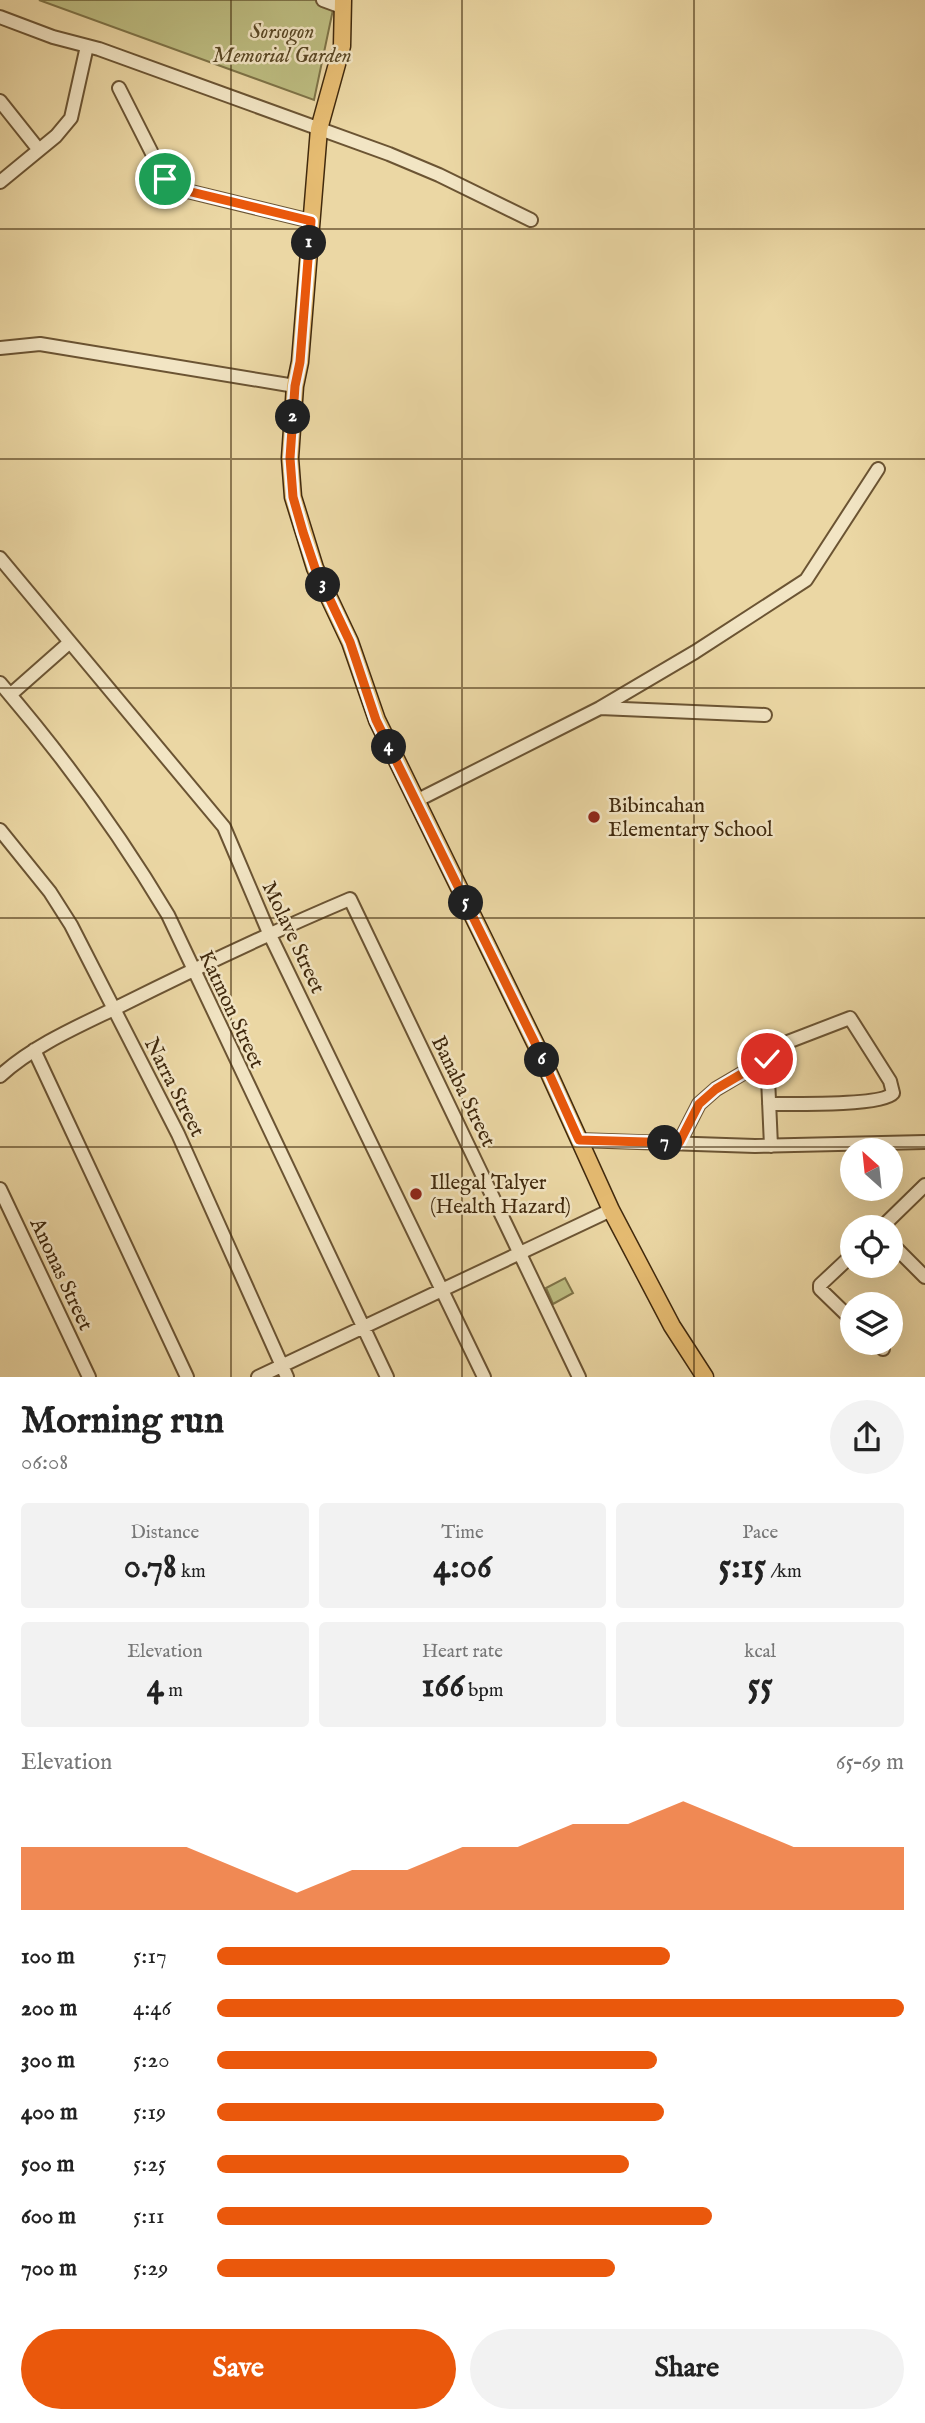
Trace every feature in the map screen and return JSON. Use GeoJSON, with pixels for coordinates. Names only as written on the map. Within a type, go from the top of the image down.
{"type":"FeatureCollection","features":[{"type":"Feature","properties":{"kind":"main road"},"geometry":{"type":"LineString","coordinates":[[343,4],[342,46],[319,129],[300,362],[295,386],[290,458],[293,497],[315,568],[350,642],[376,720],[538,1049],[611,1210],[672,1326],[705,1377]]}},
{"type":"Feature","properties":{"kind":"street"},"geometry":{"type":"LineString","coordinates":[[323,0],[343,4]]}},
{"type":"Feature","properties":{"kind":"street"},"geometry":{"type":"LineString","coordinates":[[0,16],[319,129],[439,175],[531,220]]}},
{"type":"Feature","properties":{"kind":"street"},"geometry":{"type":"LineString","coordinates":[[0,182],[56,136],[71,118],[88,46]]}},
{"type":"Feature","properties":{"kind":"street"},"geometry":{"type":"LineString","coordinates":[[119,89],[170,184],[190,192],[311,221]]}},
{"type":"Feature","properties":{"kind":"street"},"geometry":{"type":"LineString","coordinates":[[0,101],[39,150]]}},
{"type":"Feature","properties":{"kind":"street"},"geometry":{"type":"LineString","coordinates":[[0,348],[40,344],[295,386]]}},
{"type":"Feature","properties":{"kind":"street"},"geometry":{"type":"LineString","coordinates":[[416,801],[600,708],[695,652],[806,580],[877,469]]}},
{"type":"Feature","properties":{"kind":"street","name":"Molave Street"},"geometry":{"type":"LineString","coordinates":[[0,558],[224,827],[269,933],[484,1377]]}},
{"type":"Feature","properties":{"kind":"street"},"geometry":{"type":"LineString","coordinates":[[10,695],[70,642]]}},
{"type":"Feature","properties":{"kind":"street","name":"Katmon Street"},"geometry":{"type":"LineString","coordinates":[[0,683],[80,783],[140,869],[168,915],[387,1377]]}},
{"type":"Feature","properties":{"kind":"street"},"geometry":{"type":"LineString","coordinates":[[600,708],[765,715]]}},
{"type":"Feature","properties":{"kind":"street","name":"Narra Street"},"geometry":{"type":"LineString","coordinates":[[2,836],[50,892],[71,925],[178,1135],[284,1371]]}},
{"type":"Feature","properties":{"kind":"street","name":"Banaba Street"},"geometry":{"type":"LineString","coordinates":[[269,933],[350,899],[579,1377]]}},
{"type":"Feature","properties":{"kind":"street"},"geometry":{"type":"LineString","coordinates":[[0,1076],[21,1057],[34,1050],[269,933]]}},
{"type":"Feature","properties":{"kind":"street"},"geometry":{"type":"LineString","coordinates":[[769,1104],[869,1102],[888,1098],[893,1093],[890,1082],[850,1018],[772,1048],[768,1051],[767,1059],[769,1104],[771,1146]]}},
{"type":"Feature","properties":{"kind":"street"},"geometry":{"type":"LineString","coordinates":[[34,1050],[187,1377]]}},
{"type":"Feature","properties":{"kind":"street"},"geometry":{"type":"LineString","coordinates":[[679,1143],[699,1104],[716,1089],[767,1059]]}},
{"type":"Feature","properties":{"kind":"street"},"geometry":{"type":"LineString","coordinates":[[579,1140],[771,1146],[925,1142]]}},
{"type":"Feature","properties":{"kind":"street"},"geometry":{"type":"LineString","coordinates":[[894,1215],[925,1185]]}},
{"type":"Feature","properties":{"kind":"street","name":"Anonas Street"},"geometry":{"type":"LineString","coordinates":[[0,1189],[89,1377]]}},
{"type":"Feature","properties":{"kind":"street"},"geometry":{"type":"LineString","coordinates":[[258,1377],[284,1371],[362,1326],[611,1210]]}},
{"type":"Feature","properties":{"kind":"street"},"geometry":{"type":"LineString","coordinates":[[903,1255],[925,1277]]}},
{"type":"Feature","properties":{"kind":"street"},"geometry":{"type":"LineString","coordinates":[[840,1266],[820,1285],[820,1289],[840,1308]]}},
{"type":"Feature","properties":{"kind":"green space","name":"Sorsogon Memorial Garden"},"geometry":{"type":"Polygon","coordinates":[[[39,0],[335,0],[314,100],[39,0]]]}},
{"type":"Feature","properties":{"kind":"green space"},"geometry":{"type":"Polygon","coordinates":[[[565,1278],[573,1293],[553,1304],[546,1288],[565,1278]]]}},
{"type":"Feature","properties":{"kind":"place","name":"Bibincahan Elementary School"},"geometry":{"type":"Point","coordinates":[594,817]}},
{"type":"Feature","properties":{"kind":"place","name":"Illegal Talyer (Health Hazard)"},"geometry":{"type":"Point","coordinates":[416,1194]}},
{"type":"Feature","properties":{"kind":"route"},"geometry":{"type":"LineString","coordinates":[[165,179],[179,189],[311,221],[290,458],[293,497],[303,532],[315,568],[350,642],[376,720],[538,1049],[579,1140],[679,1143],[699,1104],[716,1089],[767,1059]]}}]}
